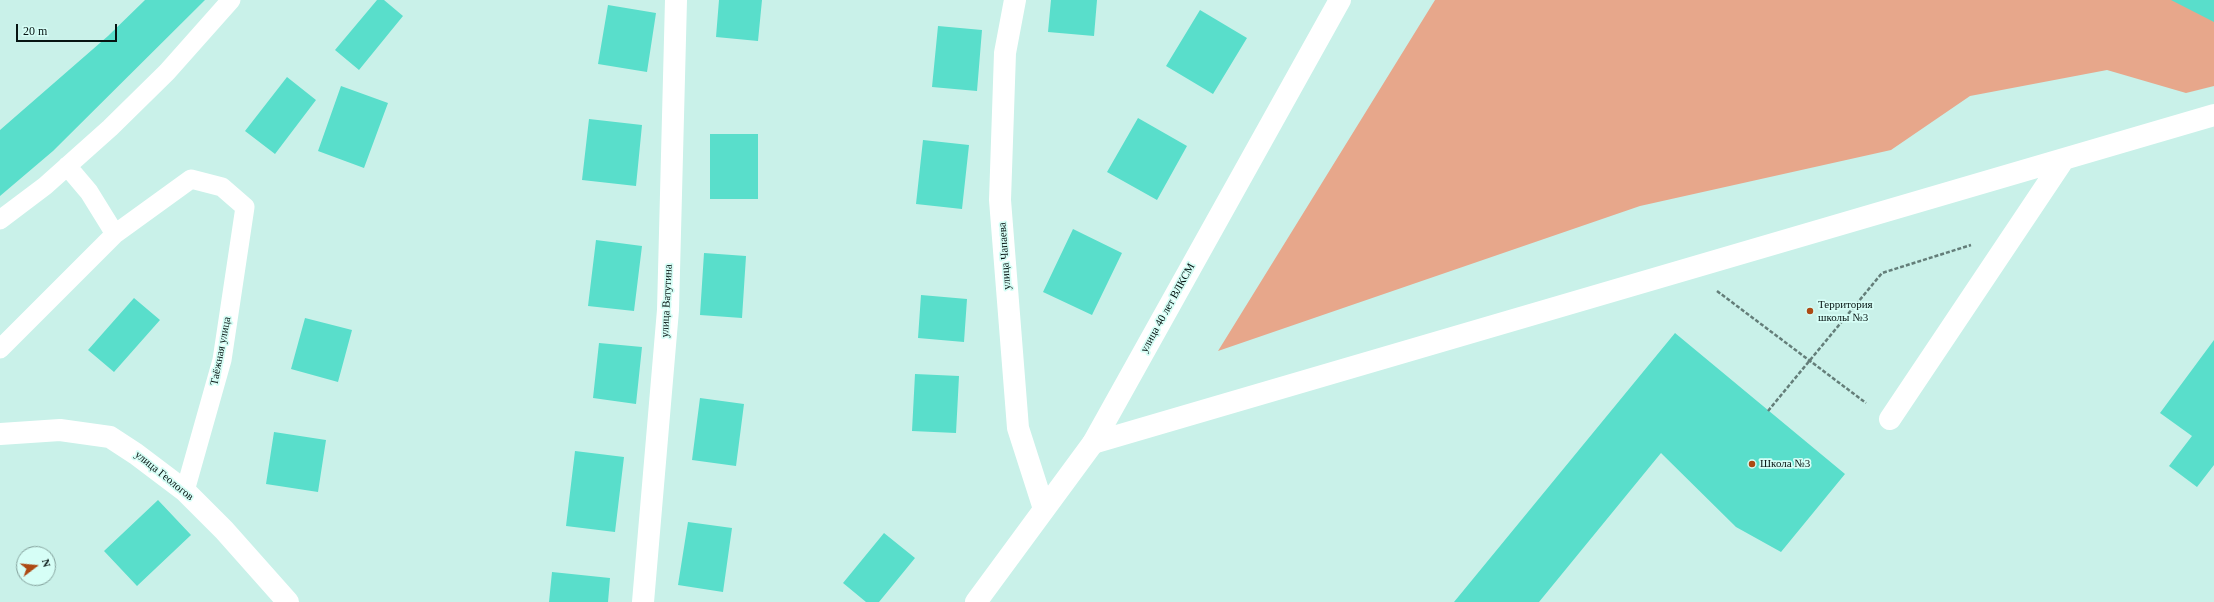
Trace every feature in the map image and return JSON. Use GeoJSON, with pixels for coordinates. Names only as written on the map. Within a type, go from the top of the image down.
{"type":"FeatureCollection","features":[{"type":"Feature","properties":{"kind":"street","name":"улица Ватутина"},"geometry":{"type":"LineString","coordinates":[[643,602],[668,310],[676,0]]}},
{"type":"Feature","properties":{"kind":"street","name":"улица Чапаева"},"geometry":{"type":"LineString","coordinates":[[1015,0],[1005,53],[1000,200],[1018,428],[1044,509]]}},
{"type":"Feature","properties":{"kind":"street","name":"улица 40 лет ВЛКСМ"},"geometry":{"type":"LineString","coordinates":[[976,602],[1092,443],[1340,0]]}},
{"type":"Feature","properties":{"kind":"street"},"geometry":{"type":"LineString","coordinates":[[1092,443],[2214,115]]}},
{"type":"Feature","properties":{"kind":"street"},"geometry":{"type":"LineString","coordinates":[[1890,420],[2064,159]]}},
{"type":"Feature","properties":{"kind":"street","name":"улица Геологов"},"geometry":{"type":"LineString","coordinates":[[0,434],[60,430],[110,437],[136,454],[185,491],[224,530],[288,602]]}},
{"type":"Feature","properties":{"kind":"lane"},"geometry":{"type":"LineString","coordinates":[[0,220],[67,166],[110,128],[167,72],[231,0]]}},
{"type":"Feature","properties":{"kind":"lane"},"geometry":{"type":"LineString","coordinates":[[0,349],[115,234],[89,192],[67,166]]}},
{"type":"Feature","properties":{"kind":"lane","name":"Таёжная улица"},"geometry":{"type":"LineString","coordinates":[[115,234],[191,179],[222,187],[245,207],[222,360],[185,491]]}},
{"type":"Feature","properties":{"kind":"path"},"geometry":{"type":"LineString","coordinates":[[1768,411],[1882,273],[1972,245]]}},
{"type":"Feature","properties":{"kind":"path"},"geometry":{"type":"LineString","coordinates":[[1688,269],[1809,362],[1890,420]]}},
{"type":"Feature","properties":{"kind":"shaded area"},"geometry":{"type":"Polygon","coordinates":[[[1435,0],[2214,0],[2214,86],[2186,93],[2107,70],[1970,96],[1891,150],[1640,206],[1218,351],[1435,0]]]}},
{"type":"Feature","properties":{"kind":"building"},"geometry":{"type":"Polygon","coordinates":[[[145,0],[205,0],[53,151],[0,196],[0,130],[108,36],[145,0]]]}},
{"type":"Feature","properties":{"kind":"building"},"geometry":{"type":"Polygon","coordinates":[[[377,0],[384,0],[403,16],[359,70],[335,50],[377,0]]]}},
{"type":"Feature","properties":{"kind":"building"},"geometry":{"type":"Polygon","coordinates":[[[719,0],[762,0],[758,41],[716,37],[719,0]]]}},
{"type":"Feature","properties":{"kind":"building"},"geometry":{"type":"Polygon","coordinates":[[[1051,0],[1097,0],[1094,36],[1048,32],[1051,0]]]}},
{"type":"Feature","properties":{"kind":"building"},"geometry":{"type":"Polygon","coordinates":[[[2171,0],[2214,0],[2214,22],[2171,0]]]}},
{"type":"Feature","properties":{"kind":"building"},"geometry":{"type":"Polygon","coordinates":[[[608,5],[656,13],[647,72],[598,64],[608,5]]]}},
{"type":"Feature","properties":{"kind":"building"},"geometry":{"type":"Polygon","coordinates":[[[1200,10],[1247,38],[1213,94],[1166,66],[1200,10]]]}},
{"type":"Feature","properties":{"kind":"building"},"geometry":{"type":"Polygon","coordinates":[[[938,26],[982,30],[977,91],[932,87],[938,26]]]}},
{"type":"Feature","properties":{"kind":"building"},"geometry":{"type":"Polygon","coordinates":[[[287,77],[316,100],[275,154],[245,131],[287,77]]]}},
{"type":"Feature","properties":{"kind":"building"},"geometry":{"type":"Polygon","coordinates":[[[341,86],[388,103],[364,168],[318,151],[341,86]]]}},
{"type":"Feature","properties":{"kind":"building"},"geometry":{"type":"Polygon","coordinates":[[[1138,118],[1187,146],[1157,200],[1107,172],[1138,118]]]}},
{"type":"Feature","properties":{"kind":"building"},"geometry":{"type":"Polygon","coordinates":[[[589,119],[642,125],[636,186],[582,180],[589,119]]]}},
{"type":"Feature","properties":{"kind":"building"},"geometry":{"type":"Polygon","coordinates":[[[710,134],[758,134],[758,199],[710,199],[710,134]]]}},
{"type":"Feature","properties":{"kind":"building"},"geometry":{"type":"Polygon","coordinates":[[[923,140],[969,145],[962,209],[916,204],[923,140]]]}},
{"type":"Feature","properties":{"kind":"building"},"geometry":{"type":"Polygon","coordinates":[[[1073,229],[1122,253],[1092,315],[1043,292],[1073,229]]]}},
{"type":"Feature","properties":{"kind":"building"},"geometry":{"type":"Polygon","coordinates":[[[596,240],[642,246],[634,311],[588,306],[596,240]]]}},
{"type":"Feature","properties":{"kind":"building"},"geometry":{"type":"Polygon","coordinates":[[[704,253],[746,256],[742,318],[700,315],[704,253]]]}},
{"type":"Feature","properties":{"kind":"building"},"geometry":{"type":"Polygon","coordinates":[[[921,295],[967,299],[964,342],[918,338],[921,295]]]}},
{"type":"Feature","properties":{"kind":"building"},"geometry":{"type":"Polygon","coordinates":[[[134,298],[160,320],[114,372],[88,350],[134,298]]]}},
{"type":"Feature","properties":{"kind":"building"},"geometry":{"type":"Polygon","coordinates":[[[305,318],[352,330],[338,382],[291,369],[305,318]]]}},
{"type":"Feature","properties":{"kind":"building","name":"Школа №3"},"geometry":{"type":"Polygon","coordinates":[[[1675,333],[1845,474],[1781,552],[1736,527],[1661,453],[1539,602],[1454,602],[1675,333]]]}},
{"type":"Feature","properties":{"kind":"building"},"geometry":{"type":"Polygon","coordinates":[[[2214,340],[2214,465],[2197,487],[2169,466],[2192,436],[2160,413],[2214,340]]]}},
{"type":"Feature","properties":{"kind":"building"},"geometry":{"type":"Polygon","coordinates":[[[599,343],[642,347],[636,404],[593,398],[599,343]]]}},
{"type":"Feature","properties":{"kind":"building"},"geometry":{"type":"Polygon","coordinates":[[[915,374],[959,376],[956,433],[912,431],[915,374]]]}},
{"type":"Feature","properties":{"kind":"building"},"geometry":{"type":"Polygon","coordinates":[[[700,398],[744,404],[736,466],[692,460],[700,398]]]}},
{"type":"Feature","properties":{"kind":"building"},"geometry":{"type":"Polygon","coordinates":[[[274,432],[326,440],[318,492],[266,484],[274,432]]]}},
{"type":"Feature","properties":{"kind":"building"},"geometry":{"type":"Polygon","coordinates":[[[575,451],[624,457],[615,532],[566,526],[575,451]]]}},
{"type":"Feature","properties":{"kind":"building"},"geometry":{"type":"Polygon","coordinates":[[[158,500],[191,535],[137,586],[104,551],[158,500]]]}},
{"type":"Feature","properties":{"kind":"building"},"geometry":{"type":"Polygon","coordinates":[[[688,522],[732,528],[723,592],[678,585],[688,522]]]}},
{"type":"Feature","properties":{"kind":"building"},"geometry":{"type":"Polygon","coordinates":[[[884,533],[915,558],[879,602],[866,602],[843,583],[884,533]]]}},
{"type":"Feature","properties":{"kind":"building"},"geometry":{"type":"Polygon","coordinates":[[[552,572],[610,578],[608,602],[549,602],[552,572]]]}},
{"type":"Feature","properties":{"kind":"place","name":"Территория школы №3"},"geometry":{"type":"Point","coordinates":[1810,311]}},
{"type":"Feature","properties":{"kind":"place","name":"Школа №3"},"geometry":{"type":"Point","coordinates":[1752,464]}}]}
